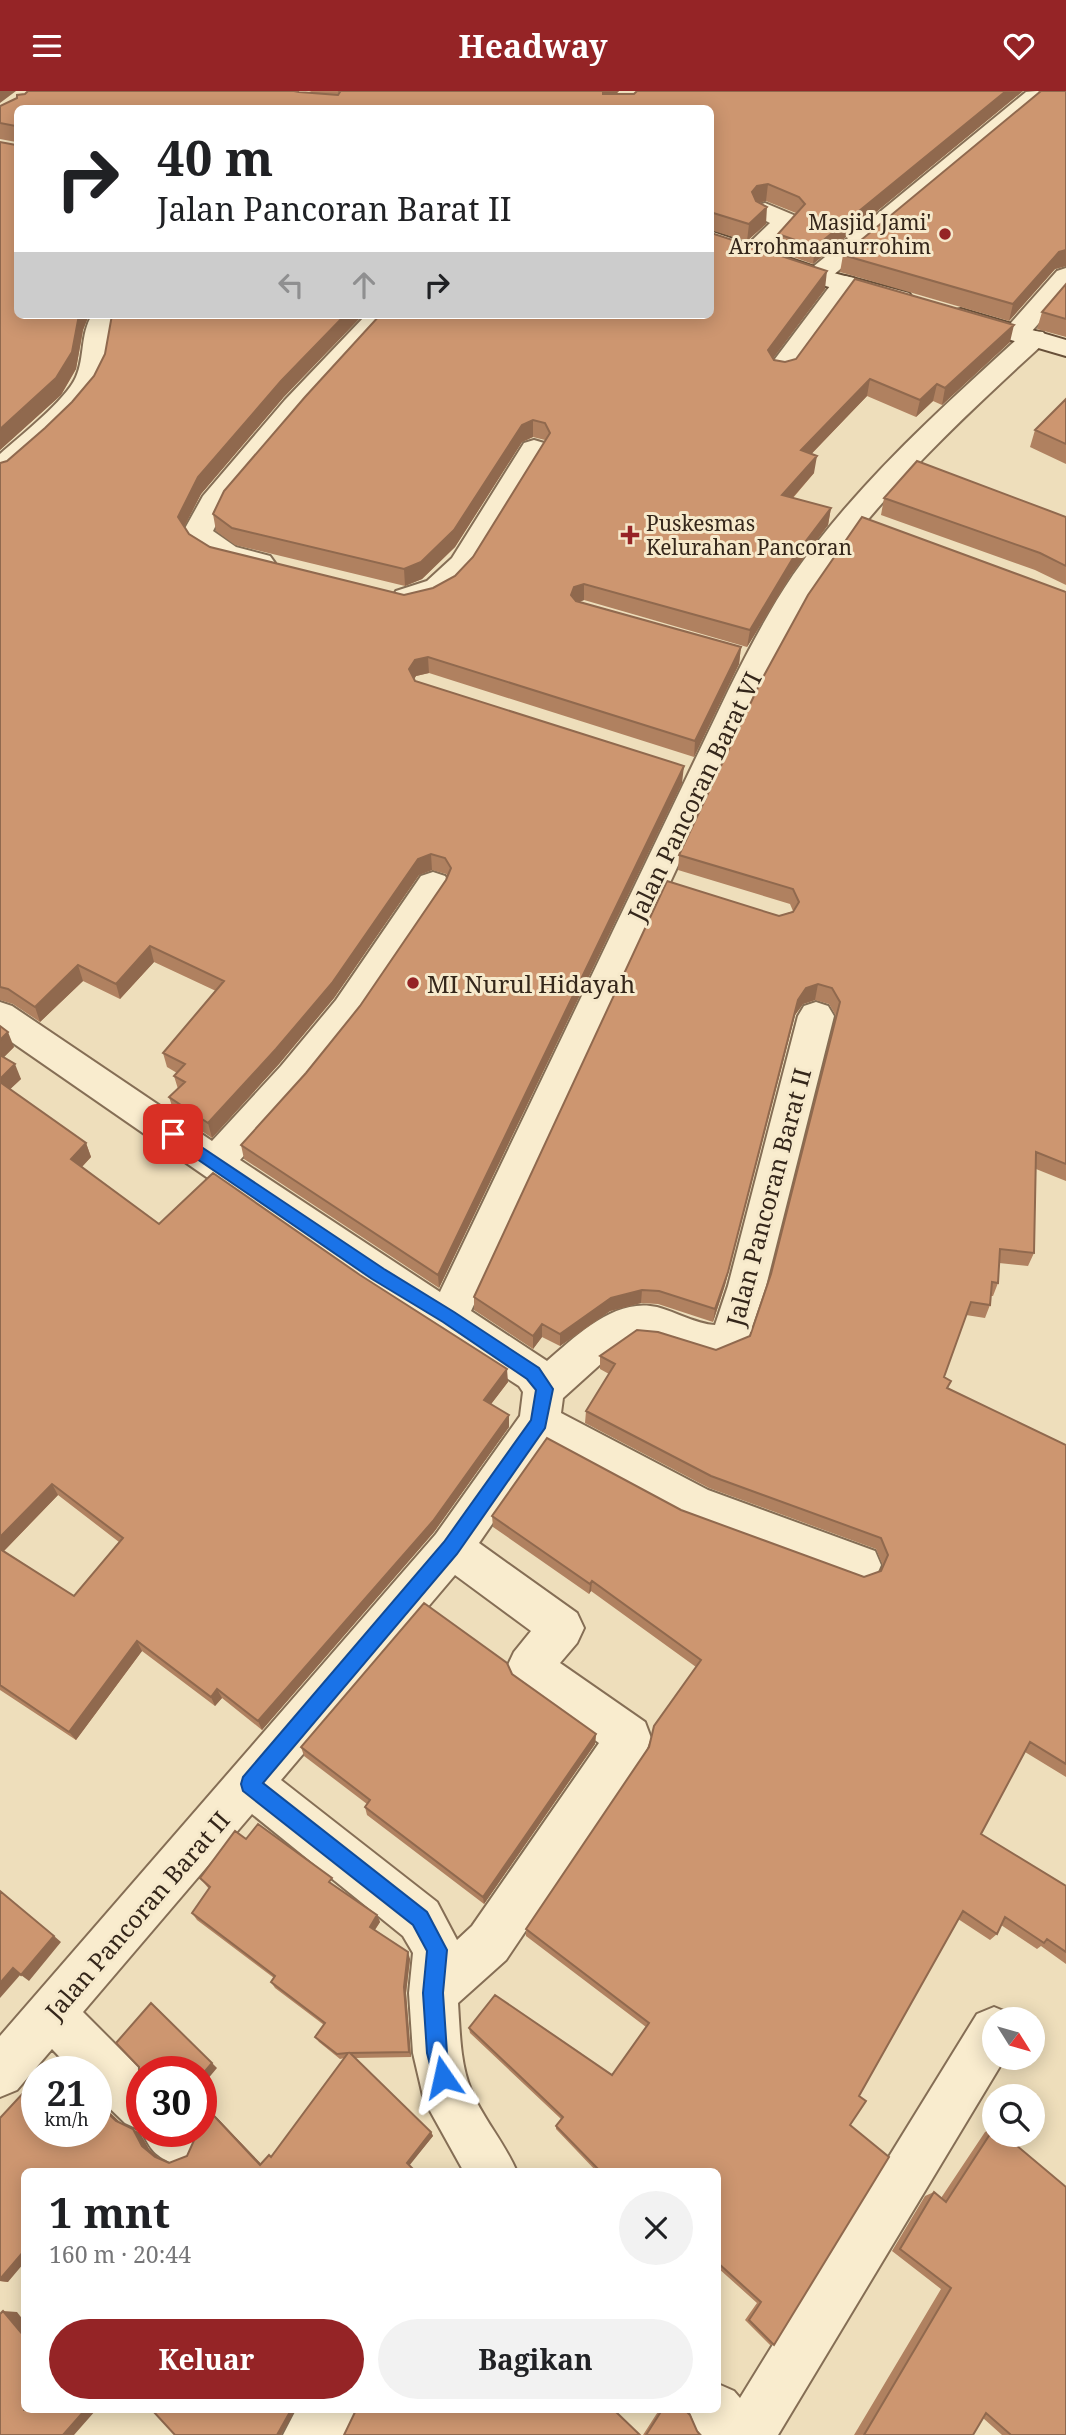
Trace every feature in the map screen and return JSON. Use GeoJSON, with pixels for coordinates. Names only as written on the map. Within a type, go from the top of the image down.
{"type":"FeatureCollection","features":[{"type":"Feature","properties":{"kind":"street"},"geometry":{"type":"LineString","coordinates":[[817,276],[1034,97]]}},
{"type":"Feature","properties":{"kind":"street"},"geometry":{"type":"LineString","coordinates":[[752,253],[787,221],[765,211]]}},
{"type":"Feature","properties":{"kind":"street"},"geometry":{"type":"LineString","coordinates":[[714,240],[817,276],[1066,348]]}},
{"type":"Feature","properties":{"kind":"street","name":"Jalan Pancoran Barat VI"},"geometry":{"type":"LineString","coordinates":[[449,1317],[598,992],[666,882],[694,771],[803,584],[865,523],[915,450],[1025,335],[1066,276]]}},
{"type":"Feature","properties":{"kind":"street"},"geometry":{"type":"LineString","coordinates":[[782,369],[845,284]]}},
{"type":"Feature","properties":{"kind":"street"},"geometry":{"type":"LineString","coordinates":[[0,470],[65,407],[90,377],[97,326],[102,319]]}},
{"type":"Feature","properties":{"kind":"street"},"geometry":{"type":"LineString","coordinates":[[288,570],[224,554],[204,543],[198,532],[213,503],[295,406],[377,319]]}},
{"type":"Feature","properties":{"kind":"street"},"geometry":{"type":"LineString","coordinates":[[379,592],[405,599],[425,596],[448,581],[462,565],[534,449]]}},
{"type":"Feature","properties":{"kind":"street"},"geometry":{"type":"LineString","coordinates":[[215,1162],[348,1010],[432,885]]}},
{"type":"Feature","properties":{"kind":"street"},"geometry":{"type":"LineString","coordinates":[[0,1016],[378,1274],[533,1373],[542,1406],[695,1505],[860,1565]]}},
{"type":"Feature","properties":{"kind":"street","name":"Jalan Pancoran Barat II"},"geometry":{"type":"LineString","coordinates":[[0,2073],[451,1548],[542,1406],[612,1334],[631,1322],[645,1321],[714,1343],[731,1336],[747,1286],[816,1016]]}},
{"type":"Feature","properties":{"kind":"street"},"geometry":{"type":"LineString","coordinates":[[433,1993],[489,1943],[629,1738],[529,1667],[562,1628],[451,1548]]}},
{"type":"Feature","properties":{"kind":"street"},"geometry":{"type":"LineString","coordinates":[[250,1784],[420,1919],[437,1950],[433,1993],[437,2053],[449,2100],[490,2168]]}},
{"type":"Feature","properties":{"kind":"street"},"geometry":{"type":"LineString","coordinates":[[51,2014],[126,2090]]}},
{"type":"Feature","properties":{"kind":"street"},"geometry":{"type":"LineString","coordinates":[[748,2435],[982,2050]]}},
{"type":"Feature","properties":{"kind":"street"},"geometry":{"type":"LineString","coordinates":[[310,2435],[328,2413]]}},
{"type":"Feature","properties":{"kind":"street"},"geometry":{"type":"LineString","coordinates":[[718,2413],[740,2435]]}},
{"type":"Feature","properties":{"kind":"building"},"geometry":{"type":"Polygon","coordinates":[[[28,91],[294,91],[338,95],[339,91],[603,91],[603,94],[634,94],[637,91],[1006,91],[815,247],[778,234],[805,204],[799,197],[768,184],[757,186],[752,192],[756,201],[767,207],[749,224],[714,213],[714,105],[14,105],[14,126],[0,123],[0,106],[17,98],[17,95],[28,91]]]}},
{"type":"Feature","properties":{"kind":"building"},"geometry":{"type":"Polygon","coordinates":[[[1041,91],[1066,91],[1066,250],[1059,252],[1013,304],[843,255],[1041,91]]]}},
{"type":"Feature","properties":{"kind":"building"},"geometry":{"type":"Polygon","coordinates":[[[0,142],[14,145],[14,319],[78,319],[72,352],[56,378],[0,429],[0,142]]]}},
{"type":"Feature","properties":{"kind":"building"},"geometry":{"type":"Polygon","coordinates":[[[714,234],[827,271],[768,350],[774,360],[785,362],[796,359],[855,279],[1014,325],[945,388],[937,384],[920,400],[870,379],[801,450],[817,456],[782,495],[831,508],[793,558],[750,630],[584,584],[574,587],[571,595],[576,601],[741,647],[695,741],[428,657],[415,660],[409,669],[415,681],[684,766],[438,1275],[241,1145],[306,1073],[360,1006],[446,880],[451,868],[445,858],[431,854],[418,859],[332,983],[208,1123],[169,1097],[185,1082],[174,1076],[185,1064],[163,1053],[224,981],[150,946],[116,984],[78,965],[35,1007],[8,989],[0,987],[0,463],[7,461],[45,428],[94,376],[105,354],[111,319],[341,319],[281,381],[198,477],[178,517],[189,534],[210,547],[404,595],[433,588],[455,576],[473,557],[550,433],[545,423],[533,420],[522,425],[454,530],[421,562],[404,569],[232,528],[213,514],[224,491],[376,319],[714,319],[714,234]]]}},
{"type":"Feature","properties":{"kind":"building"},"geometry":{"type":"Polygon","coordinates":[[[1066,284],[1066,319],[1042,312],[1066,284]]]}},
{"type":"Feature","properties":{"kind":"building"},"geometry":{"type":"Polygon","coordinates":[[[1066,399],[1066,444],[1035,430],[1066,399]]]}},
{"type":"Feature","properties":{"kind":"building"},"geometry":{"type":"Polygon","coordinates":[[[917,461],[1066,517],[1066,566],[1040,553],[884,498],[917,461]]]}},
{"type":"Feature","properties":{"kind":"building"},"geometry":{"type":"Polygon","coordinates":[[[862,517],[1066,592],[1066,1164],[1036,1152],[1034,1253],[1000,1249],[998,1283],[992,1282],[990,1305],[971,1302],[944,1377],[951,1381],[947,1388],[1066,1445],[1066,1764],[1030,1742],[981,1834],[1066,1886],[1066,1952],[1047,1939],[1044,1943],[1005,1917],[997,1934],[963,1911],[859,2096],[866,2101],[850,2125],[889,2157],[774,2345],[749,2320],[761,2302],[721,2266],[721,2168],[597,2168],[556,2126],[563,2117],[469,2028],[495,1995],[612,2075],[649,2023],[526,1929],[649,1747],[654,1726],[701,1660],[592,1581],[590,1584],[492,1516],[547,1438],[681,1510],[864,1577],[881,1571],[888,1555],[881,1538],[711,1476],[586,1411],[615,1364],[600,1356],[637,1330],[658,1332],[716,1350],[750,1336],[771,1274],[840,1002],[832,988],[818,984],[806,988],[798,1000],[728,1272],[715,1309],[659,1291],[642,1290],[611,1298],[560,1334],[542,1324],[533,1336],[474,1297],[667,881],[779,916],[793,912],[799,902],[793,889],[679,855],[761,681],[808,595],[862,517]]]}},
{"type":"Feature","properties":{"kind":"building"},"geometry":{"type":"Polygon","coordinates":[[[0,1026],[8,1032],[0,1040],[0,1026]]]}},
{"type":"Feature","properties":{"kind":"building"},"geometry":{"type":"Polygon","coordinates":[[[0,1055],[15,1064],[0,1079],[0,1055]]]}},
{"type":"Feature","properties":{"kind":"building"},"geometry":{"type":"Polygon","coordinates":[[[0,1082],[86,1143],[71,1159],[159,1224],[213,1173],[360,1275],[507,1369],[484,1400],[509,1415],[433,1521],[258,1721],[217,1689],[211,1697],[137,1641],[69,1732],[0,1685],[0,1549],[74,1596],[123,1538],[52,1484],[0,1537],[0,1082]]]}},
{"type":"Feature","properties":{"kind":"building"},"geometry":{"type":"Polygon","coordinates":[[[424,1603],[507,1663],[512,1674],[596,1734],[483,1897],[365,1807],[370,1800],[301,1747],[424,1603]]]}},
{"type":"Feature","properties":{"kind":"building"},"geometry":{"type":"Polygon","coordinates":[[[258,1824],[332,1878],[329,1882],[377,1915],[370,1927],[408,1952],[404,1987],[409,2052],[350,2053],[431,2132],[407,2163],[412,2168],[21,2168],[21,2254],[0,2279],[0,2118],[21,2095],[21,2147],[112,2147],[112,2117],[126,2126],[126,2147],[143,2147],[155,2157],[169,2163],[187,2156],[191,2147],[217,2147],[217,2119],[260,2165],[269,2155],[271,2157],[348,2053],[337,2054],[315,2037],[325,2023],[271,1982],[275,1976],[192,1913],[210,1887],[200,1878],[235,1831],[246,1839],[258,1824]]]}},
{"type":"Feature","properties":{"kind":"building"},"geometry":{"type":"Polygon","coordinates":[[[0,1891],[54,1936],[21,1975],[13,1968],[0,1983],[0,1891]]]}},
{"type":"Feature","properties":{"kind":"building"},"geometry":{"type":"Polygon","coordinates":[[[151,2003],[205,2056],[128,2056],[116,2043],[151,2003]]]}},
{"type":"Feature","properties":{"kind":"building"},"geometry":{"type":"Polygon","coordinates":[[[982,2146],[1018,2147],[1066,2187],[1066,2435],[1011,2435],[986,2413],[973,2435],[864,2435],[951,2288],[900,2249],[934,2192],[946,2202],[982,2146]]]}},
{"type":"Feature","properties":{"kind":"building"},"geometry":{"type":"Polygon","coordinates":[[[3,2311],[21,2332],[21,2413],[82,2413],[63,2435],[0,2435],[0,2314],[3,2311]]]}},
{"type":"Feature","properties":{"kind":"building"},"geometry":{"type":"Polygon","coordinates":[[[155,2413],[289,2413],[277,2435],[175,2435],[155,2413]]]}},
{"type":"Feature","properties":{"kind":"building"},"geometry":{"type":"Polygon","coordinates":[[[355,2413],[617,2413],[640,2435],[344,2435],[355,2413]]]}},
{"type":"Feature","properties":{"kind":"building"},"geometry":{"type":"Polygon","coordinates":[[[660,2413],[688,2413],[700,2435],[646,2435],[660,2413]]]}},
{"type":"Feature","properties":{"kind":"place","name":"Masjid Jami' Arrohmaanurrohim"},"geometry":{"type":"Point","coordinates":[945,234]}},
{"type":"Feature","properties":{"kind":"place","name":"Puskesmas Kelurahan Pancoran"},"geometry":{"type":"Point","coordinates":[630,535]}},
{"type":"Feature","properties":{"kind":"place","name":"MI Nurul Hidayah"},"geometry":{"type":"Point","coordinates":[413,983]}},
{"type":"Feature","properties":{"kind":"route"},"geometry":{"type":"LineString","coordinates":[[173,1134],[378,1274],[533,1373],[544,1389],[539,1422],[451,1548],[250,1784],[420,1919],[437,1950],[433,1993],[437,2053],[443,2077]]}}]}
